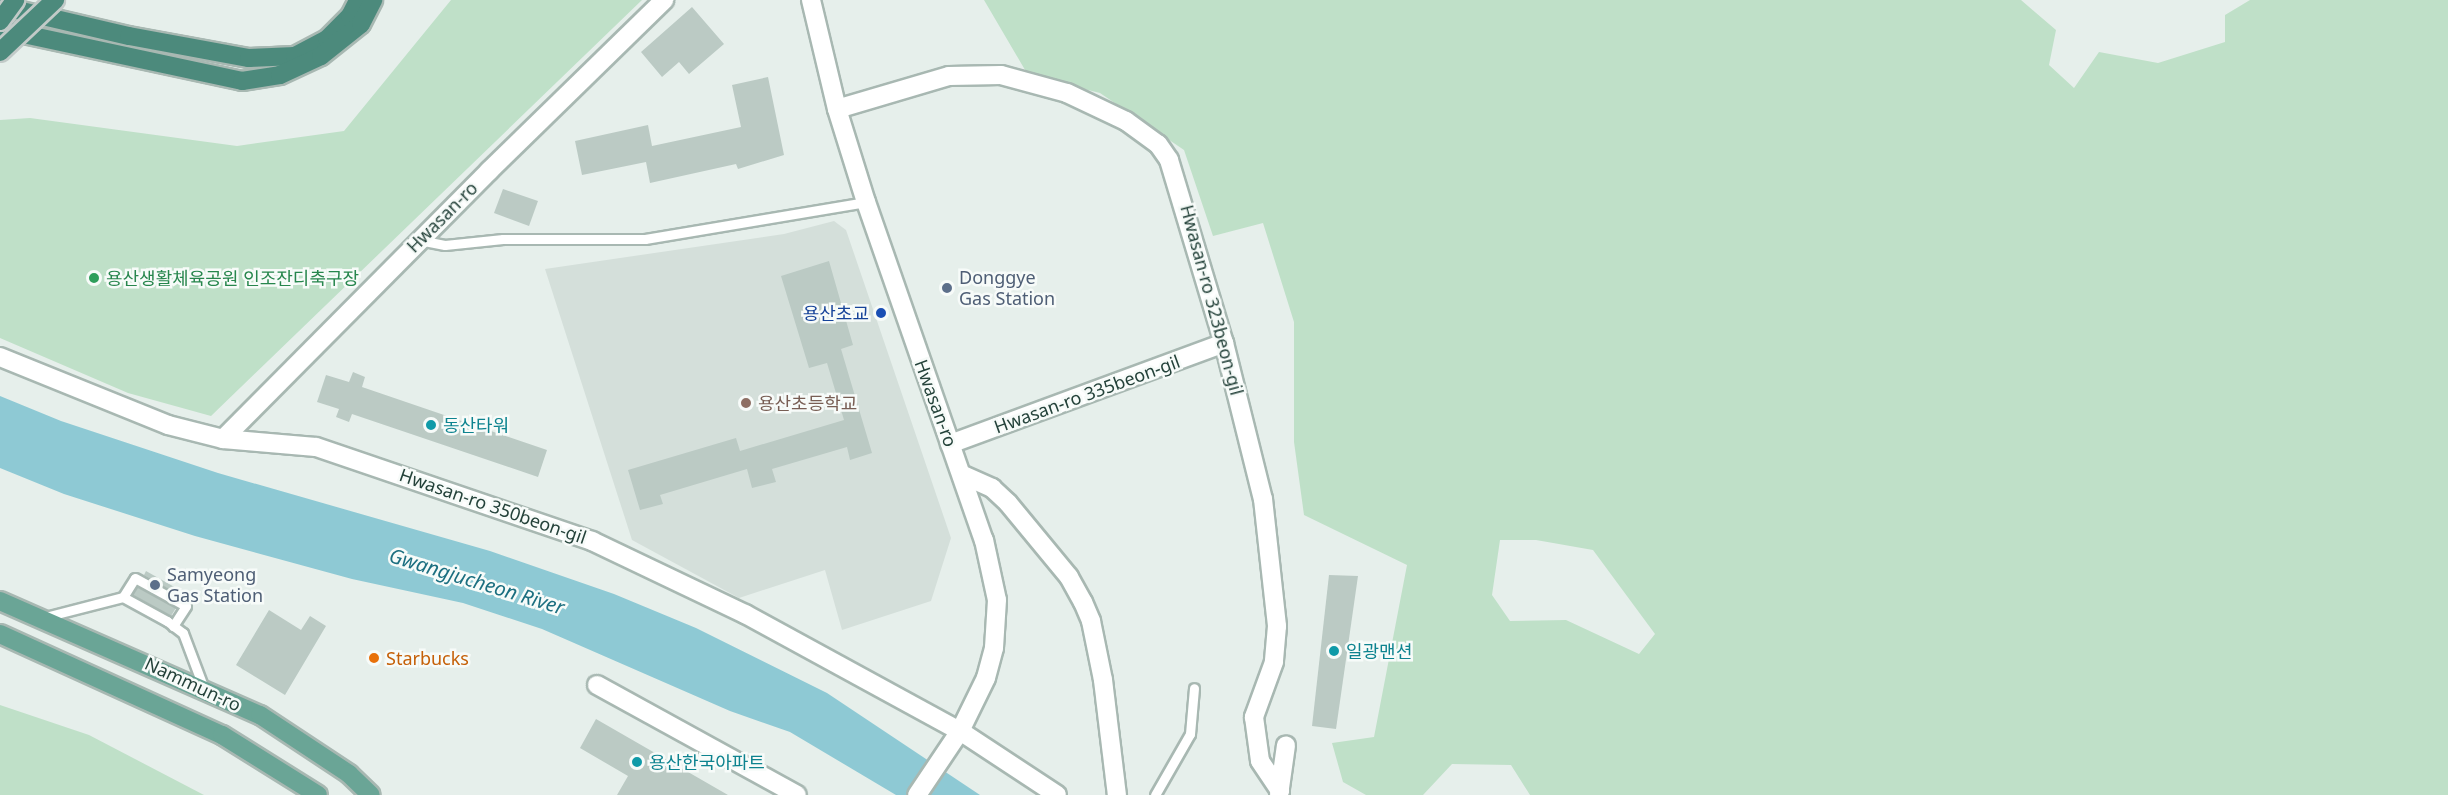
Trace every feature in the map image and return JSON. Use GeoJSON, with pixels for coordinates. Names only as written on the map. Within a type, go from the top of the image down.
{"type":"FeatureCollection","features":[{"type":"Feature","properties":{"kind":"highway"},"geometry":{"type":"LineString","coordinates":[[0,21],[15,0]]}},
{"type":"Feature","properties":{"kind":"highway"},"geometry":{"type":"LineString","coordinates":[[0,52],[55,0]]}},
{"type":"Feature","properties":{"kind":"highway"},"geometry":{"type":"LineString","coordinates":[[0,6],[129,36],[249,58],[295,56],[327,39],[350,15],[358,0]]}},
{"type":"Feature","properties":{"kind":"highway"},"geometry":{"type":"LineString","coordinates":[[0,29],[242,81],[280,75],[321,56],[361,24],[373,0]]}},
{"type":"Feature","properties":{"kind":"main road","name":"Nammun-ro"},"geometry":{"type":"LineString","coordinates":[[0,601],[45,617],[204,689],[300,740],[371,795]]}},
{"type":"Feature","properties":{"kind":"main road","name":"Nammun-ro"},"geometry":{"type":"LineString","coordinates":[[0,634],[222,735],[318,795]]}},
{"type":"Feature","properties":{"kind":"street","name":"Hwasan-ro"},"geometry":{"type":"LineString","coordinates":[[223,439],[419,240],[664,0]]}},
{"type":"Feature","properties":{"kind":"street","name":"Hwasan-ro"},"geometry":{"type":"LineString","coordinates":[[811,0],[837,109],[866,202],[950,444],[963,475],[994,577],[997,623],[986,678],[960,731],[917,795]]}},
{"type":"Feature","properties":{"kind":"street","name":"Hwasan-ro 323beon-gil"},"geometry":{"type":"LineString","coordinates":[[837,109],[948,76],[1001,75],[1067,93],[1126,121],[1158,144],[1175,173],[1224,343],[1258,476],[1275,587],[1274,662],[1254,717],[1260,761],[1280,793]]}},
{"type":"Feature","properties":{"kind":"street","name":"Hwasan-ro 335beon-gil"},"geometry":{"type":"LineString","coordinates":[[950,444],[1224,343]]}},
{"type":"Feature","properties":{"kind":"street","name":"Hwasan-ro 350beon-gil"},"geometry":{"type":"LineString","coordinates":[[0,357],[138,415],[223,439],[316,447],[592,541],[716,599],[960,731],[1057,795]]}},
{"type":"Feature","properties":{"kind":"street"},"geometry":{"type":"LineString","coordinates":[[963,475],[992,488],[1008,503],[1069,578],[1083,602],[1091,621],[1103,681],[1117,795]]}},
{"type":"Feature","properties":{"kind":"street"},"geometry":{"type":"LineString","coordinates":[[597,685],[797,795]]}},
{"type":"Feature","properties":{"kind":"street"},"geometry":{"type":"LineString","coordinates":[[1280,793],[1286,745]]}},
{"type":"Feature","properties":{"kind":"lane"},"geometry":{"type":"LineString","coordinates":[[419,240],[445,245],[503,239],[645,239],[866,202]]}},
{"type":"Feature","properties":{"kind":"lane"},"geometry":{"type":"LineString","coordinates":[[45,617],[123,597],[135,578],[186,606],[173,626]]}},
{"type":"Feature","properties":{"kind":"lane"},"geometry":{"type":"LineString","coordinates":[[123,597],[173,626],[192,652],[204,689]]}},
{"type":"Feature","properties":{"kind":"lane"},"geometry":{"type":"LineString","coordinates":[[1155,795],[1190,734],[1194,688]]}},
{"type":"Feature","properties":{"kind":"shaded area","name":"용산초등학교"},"geometry":{"type":"Polygon","coordinates":[[[834,221],[846,230],[951,538],[931,601],[842,630],[825,570],[739,598],[632,540],[545,269],[784,234],[834,221]]]}},
{"type":"Feature","properties":{"kind":"green space"},"geometry":{"type":"Polygon","coordinates":[[[451,0],[642,0],[211,416],[128,393],[0,338],[0,120],[30,118],[237,146],[344,131],[451,0]]]}},
{"type":"Feature","properties":{"kind":"green space"},"geometry":{"type":"Polygon","coordinates":[[[984,0],[2021,0],[2056,30],[2049,65],[2074,88],[2099,52],[2158,63],[2225,42],[2225,15],[2250,0],[2448,0],[2448,795],[1530,795],[1511,765],[1452,764],[1423,795],[1366,795],[1343,782],[1332,743],[1374,737],[1407,565],[1304,515],[1294,442],[1294,322],[1263,223],[1213,236],[1184,150],[1100,93],[1028,75],[984,0]],[[1500,540],[1492,595],[1510,621],[1566,620],[1639,654],[1655,634],[1593,550],[1536,540],[1500,540]]]}},
{"type":"Feature","properties":{"kind":"green space"},"geometry":{"type":"Polygon","coordinates":[[[0,705],[89,735],[204,795],[0,795],[0,705]]]}},
{"type":"Feature","properties":{"kind":"water","name":"Gwangjucheon River"},"geometry":{"type":"Polygon","coordinates":[[[0,396],[61,421],[218,473],[490,551],[614,594],[696,628],[827,693],[980,795],[896,795],[790,732],[730,711],[542,629],[463,603],[352,579],[195,536],[64,494],[0,468],[0,396]]]}},
{"type":"Feature","properties":{"kind":"building"},"geometry":{"type":"Polygon","coordinates":[[[692,7],[724,44],[689,74],[679,62],[662,77],[641,52],[692,7]]]}},
{"type":"Feature","properties":{"kind":"building"},"geometry":{"type":"Polygon","coordinates":[[[768,77],[784,155],[738,169],[736,164],[650,183],[646,162],[582,175],[575,141],[648,125],[652,146],[741,127],[732,85],[768,77]]]}},
{"type":"Feature","properties":{"kind":"building"},"geometry":{"type":"Polygon","coordinates":[[[503,189],[538,201],[529,226],[494,213],[503,189]]]}},
{"type":"Feature","properties":{"kind":"building"},"geometry":{"type":"Polygon","coordinates":[[[829,261],[853,345],[841,349],[872,453],[850,460],[847,447],[772,469],[776,482],[752,488],[747,469],[660,495],[663,504],[640,510],[628,470],[736,438],[740,451],[844,420],[827,363],[809,368],[781,276],[829,261]]]}},
{"type":"Feature","properties":{"kind":"building","name":"동산타워"},"geometry":{"type":"Polygon","coordinates":[[[353,372],[365,377],[362,387],[547,450],[538,477],[352,414],[349,422],[336,417],[339,409],[317,402],[326,375],[349,382],[353,372]]]}},
{"type":"Feature","properties":{"kind":"building"},"geometry":{"type":"Polygon","coordinates":[[[146,571],[185,593],[183,597],[144,575],[146,571]]]}},
{"type":"Feature","properties":{"kind":"building","name":"일광맨션"},"geometry":{"type":"Polygon","coordinates":[[[1329,575],[1358,576],[1336,729],[1312,726],[1329,575]]]}},
{"type":"Feature","properties":{"kind":"building"},"geometry":{"type":"Polygon","coordinates":[[[137,587],[176,608],[171,616],[133,595],[137,587]]]}},
{"type":"Feature","properties":{"kind":"building"},"geometry":{"type":"Polygon","coordinates":[[[269,610],[301,630],[310,616],[326,626],[285,695],[236,665],[269,610]]]}},
{"type":"Feature","properties":{"kind":"building","name":"용산한국아파트"},"geometry":{"type":"Polygon","coordinates":[[[596,719],[728,795],[617,795],[628,776],[580,748],[596,719]]]}},
{"type":"Feature","properties":{"kind":"place","name":"용산생활체육공원 인조잔디축구장"},"geometry":{"type":"Point","coordinates":[94,278]}},
{"type":"Feature","properties":{"kind":"place","name":"Donggye Gas Station"},"geometry":{"type":"Point","coordinates":[947,288]}},
{"type":"Feature","properties":{"kind":"place","name":"용산초교"},"geometry":{"type":"Point","coordinates":[881,313]}},
{"type":"Feature","properties":{"kind":"place","name":"용산초등학교"},"geometry":{"type":"Point","coordinates":[746,403]}},
{"type":"Feature","properties":{"kind":"place","name":"동산타워"},"geometry":{"type":"Point","coordinates":[431,425]}},
{"type":"Feature","properties":{"kind":"place","name":"Samyeong Gas Station"},"geometry":{"type":"Point","coordinates":[155,585]}},
{"type":"Feature","properties":{"kind":"place","name":"일광맨션"},"geometry":{"type":"Point","coordinates":[1334,651]}},
{"type":"Feature","properties":{"kind":"place","name":"Starbucks"},"geometry":{"type":"Point","coordinates":[374,658]}},
{"type":"Feature","properties":{"kind":"place","name":"용산한국아파트"},"geometry":{"type":"Point","coordinates":[637,762]}}]}
